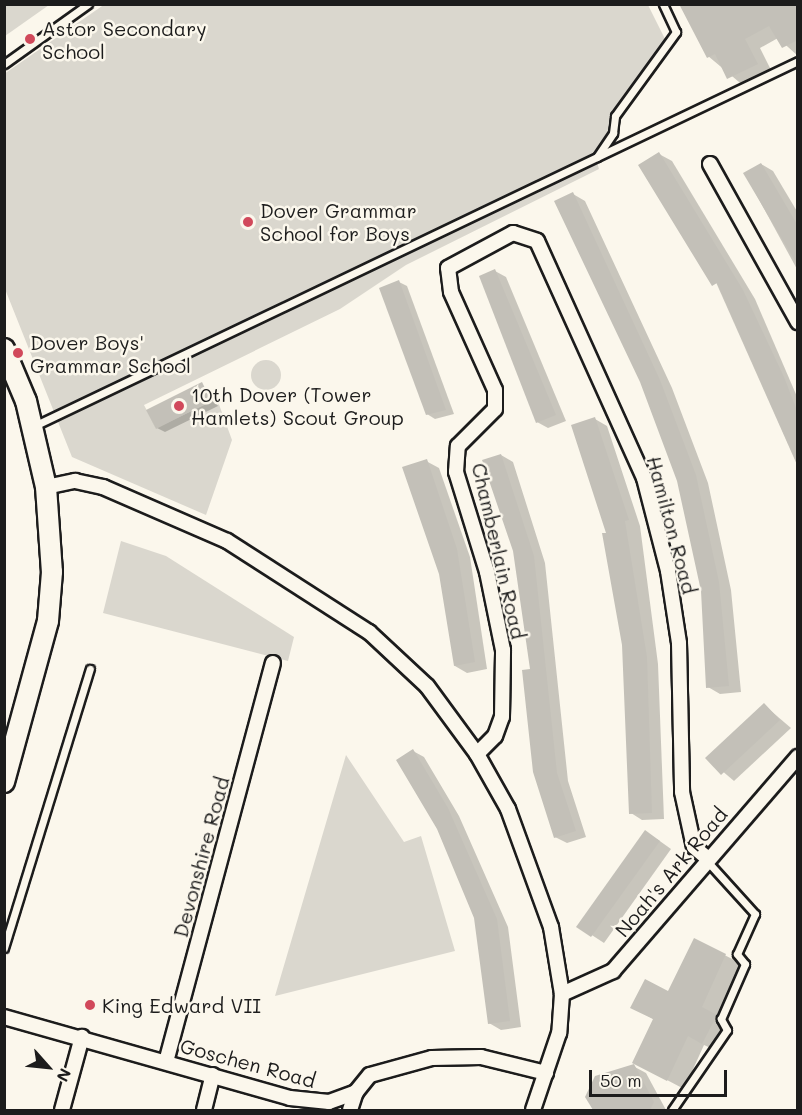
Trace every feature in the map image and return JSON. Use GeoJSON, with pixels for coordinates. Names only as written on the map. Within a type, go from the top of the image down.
{"type":"FeatureCollection","features":[{"type":"Feature","properties":{"kind":"street"},"geometry":{"type":"LineString","coordinates":[[710,164],[798,322]]}},
{"type":"Feature","properties":{"kind":"street","name":"Chamberlain Road"},"geometry":{"type":"LineString","coordinates":[[477,754],[495,736],[502,717],[503,650],[487,573],[456,472],[458,447],[495,409],[495,390],[451,292],[448,268],[513,233]]}},
{"type":"Feature","properties":{"kind":"street","name":"Hamilton Road"},"geometry":{"type":"LineString","coordinates":[[513,233],[537,241],[644,478],[668,571],[679,643],[682,792],[694,847],[706,858]]}},
{"type":"Feature","properties":{"kind":"street"},"geometry":{"type":"LineString","coordinates":[[4,349],[33,427],[46,487],[48,621],[4,782]]}},
{"type":"Feature","properties":{"kind":"street"},"geometry":{"type":"LineString","coordinates":[[46,487],[75,481],[165,510],[310,591],[369,632],[427,686],[477,754],[527,856],[551,927],[562,994],[559,1033],[533,1110]]}},
{"type":"Feature","properties":{"kind":"street","name":"Devonshire Road"},"geometry":{"type":"LineString","coordinates":[[166,1062],[273,663]]}},
{"type":"Feature","properties":{"kind":"street","name":"Noah's Ark Road"},"geometry":{"type":"LineString","coordinates":[[562,994],[613,971],[706,858],[798,757]]}},
{"type":"Feature","properties":{"kind":"street","name":"Goschen Road"},"geometry":{"type":"LineString","coordinates":[[4,1017],[82,1037],[290,1098],[329,1102],[356,1092],[370,1075],[432,1058],[481,1057],[546,1073]]}},
{"type":"Feature","properties":{"kind":"street"},"geometry":{"type":"LineString","coordinates":[[62,1110],[82,1037]]}},
{"type":"Feature","properties":{"kind":"street"},"geometry":{"type":"LineString","coordinates":[[204,1110],[213,1075]]}},
{"type":"Feature","properties":{"kind":"street"},"geometry":{"type":"LineString","coordinates":[[350,1110],[356,1092]]}},
{"type":"Feature","properties":{"kind":"lane"},"geometry":{"type":"LineString","coordinates":[[4,64],[88,4]]}},
{"type":"Feature","properties":{"kind":"lane"},"geometry":{"type":"LineString","coordinates":[[596,159],[613,133],[615,116],[676,32],[663,4]]}},
{"type":"Feature","properties":{"kind":"lane"},"geometry":{"type":"LineString","coordinates":[[33,427],[798,61]]}},
{"type":"Feature","properties":{"kind":"lane"},"geometry":{"type":"LineString","coordinates":[[4,948],[90,669]]}},
{"type":"Feature","properties":{"kind":"lane"},"geometry":{"type":"LineString","coordinates":[[672,1110],[727,1030],[721,1019],[745,964],[737,954],[755,914],[706,858]]}},
{"type":"Feature","properties":{"kind":"shaded area"},"geometry":{"type":"Polygon","coordinates":[[[5,4],[49,4],[49,5],[5,36],[5,4]]]}},
{"type":"Feature","properties":{"kind":"shaded area","name":"Dover Grammar School for Boys"},"geometry":{"type":"Polygon","coordinates":[[[105,4],[648,5],[668,45],[615,116],[596,159],[599,169],[406,265],[340,309],[144,405],[156,428],[217,399],[232,440],[206,515],[72,457],[5,289],[4,74],[105,4]]]}},
{"type":"Feature","properties":{"kind":"shaded area"},"geometry":{"type":"Polygon","coordinates":[[[266,360],[277,364],[281,375],[277,386],[266,390],[255,386],[251,375],[255,364],[266,360]]]}},
{"type":"Feature","properties":{"kind":"shaded area"},"geometry":{"type":"Polygon","coordinates":[[[121,541],[166,556],[294,637],[288,661],[103,613],[121,541]]]}},
{"type":"Feature","properties":{"kind":"shaded area"},"geometry":{"type":"Polygon","coordinates":[[[346,755],[404,842],[421,836],[455,951],[275,996],[346,755]]]}},
{"type":"Feature","properties":{"kind":"building"},"geometry":{"type":"Polygon","coordinates":[[[679,4],[798,4],[798,40],[782,48],[769,26],[745,39],[758,64],[727,79],[715,54],[707,58],[679,4]]]}},
{"type":"Feature","properties":{"kind":"building"},"geometry":{"type":"Polygon","coordinates":[[[659,152],[743,290],[784,377],[798,413],[798,466],[717,283],[712,286],[638,165],[659,152]]]}},
{"type":"Feature","properties":{"kind":"building"},"geometry":{"type":"Polygon","coordinates":[[[761,163],[798,226],[798,266],[743,173],[761,163]]]}},
{"type":"Feature","properties":{"kind":"building"},"geometry":{"type":"Polygon","coordinates":[[[573,192],[660,380],[696,475],[719,582],[729,686],[706,688],[701,591],[677,481],[640,382],[554,201],[573,192]]]}},
{"type":"Feature","properties":{"kind":"building"},"geometry":{"type":"Polygon","coordinates":[[[495,269],[556,415],[536,423],[479,276],[495,269]]]}},
{"type":"Feature","properties":{"kind":"building"},"geometry":{"type":"Polygon","coordinates":[[[399,280],[446,410],[426,415],[379,288],[399,280]]]}},
{"type":"Feature","properties":{"kind":"building","name":"10th Dover (Tower Hamlets) Scout Group"},"geometry":{"type":"Polygon","coordinates":[[[202,382],[211,401],[156,429],[146,410],[202,382]]]}},
{"type":"Feature","properties":{"kind":"building"},"geometry":{"type":"Polygon","coordinates":[[[595,417],[629,520],[625,521],[647,657],[652,813],[629,814],[622,645],[602,533],[606,533],[571,425],[595,417]]]}},
{"type":"Feature","properties":{"kind":"building"},"geometry":{"type":"Polygon","coordinates":[[[501,454],[534,556],[557,773],[576,831],[554,838],[533,772],[522,670],[530,669],[513,551],[482,460],[501,454]]]}},
{"type":"Feature","properties":{"kind":"building"},"geometry":{"type":"Polygon","coordinates":[[[427,459],[457,549],[475,662],[454,666],[439,574],[402,467],[427,459]]]}},
{"type":"Feature","properties":{"kind":"building"},"geometry":{"type":"Polygon","coordinates":[[[764,703],[780,720],[721,775],[705,758],[764,703]]]}},
{"type":"Feature","properties":{"kind":"building"},"geometry":{"type":"Polygon","coordinates":[[[413,749],[448,808],[497,919],[510,1021],[488,1024],[474,918],[437,829],[396,760],[413,749]]]}},
{"type":"Feature","properties":{"kind":"building"},"geometry":{"type":"Polygon","coordinates":[[[645,830],[660,841],[591,937],[576,927],[645,830]]]}},
{"type":"Feature","properties":{"kind":"building"},"geometry":{"type":"Polygon","coordinates":[[[694,938],[726,954],[702,1007],[717,1015],[702,1044],[688,1036],[667,1081],[632,1063],[653,1019],[630,1008],[645,979],[668,991],[694,938]]]}},
{"type":"Feature","properties":{"kind":"building"},"geometry":{"type":"Polygon","coordinates":[[[634,1064],[654,1102],[650,1110],[593,1110],[585,1097],[595,1076],[634,1064]]]}},
{"type":"Feature","properties":{"kind":"place","name":"Astor Secondary School"},"geometry":{"type":"Point","coordinates":[30,39]}},
{"type":"Feature","properties":{"kind":"place","name":"Dover Grammar School for Boys"},"geometry":{"type":"Point","coordinates":[248,222]}},
{"type":"Feature","properties":{"kind":"place","name":"Dover Boys' Grammar School"},"geometry":{"type":"Point","coordinates":[18,353]}},
{"type":"Feature","properties":{"kind":"place","name":"10th Dover (Tower Hamlets) Scout Group"},"geometry":{"type":"Point","coordinates":[179,406]}},
{"type":"Feature","properties":{"kind":"place","name":"King Edward VII"},"geometry":{"type":"Point","coordinates":[90,1005]}}]}
